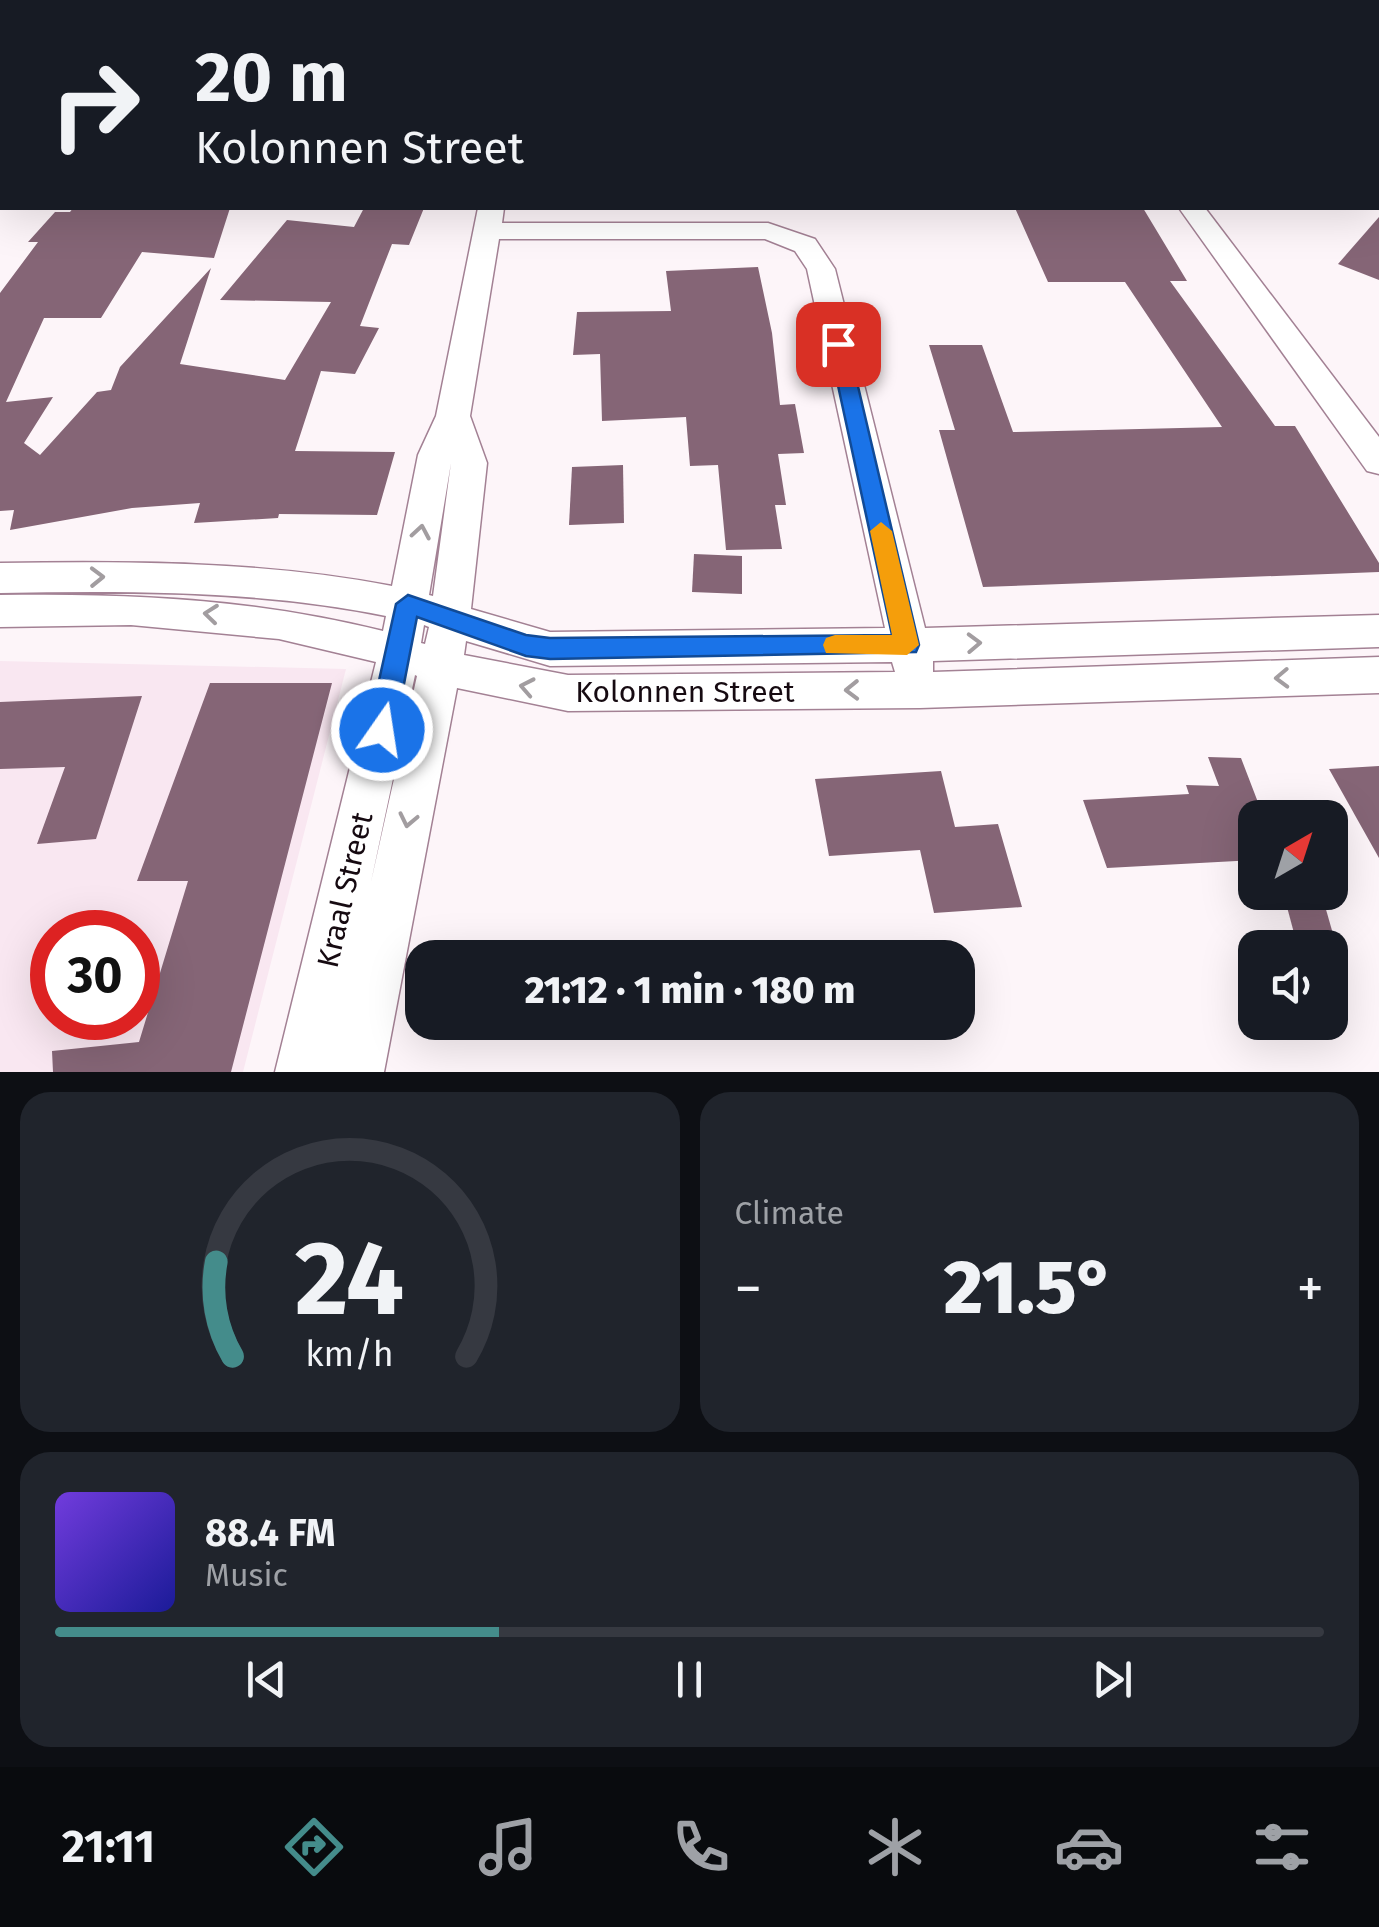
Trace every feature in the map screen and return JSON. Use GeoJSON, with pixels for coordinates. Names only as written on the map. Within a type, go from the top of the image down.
{"type":"FeatureCollection","features":[{"type":"Feature","properties":{"kind":"street"},"geometry":{"type":"LineString","coordinates":[[1193,210],[1379,462]]}},
{"type":"Feature","properties":{"kind":"street"},"geometry":{"type":"LineString","coordinates":[[489,220],[768,230],[806,245],[821,270],[920,690]]}},
{"type":"Feature","properties":{"kind":"street","name":"Kraal Street"},"geometry":{"type":"LineString","coordinates":[[356,1072],[420,660],[408,604],[435,455],[453,416],[489,220]]}},
{"type":"Feature","properties":{"kind":"street","name":"Kraal Street"},"geometry":{"type":"LineString","coordinates":[[303,1072],[420,660],[450,621],[470,463],[453,416]]}},
{"type":"Feature","properties":{"kind":"street","name":"Kolonnen Street"},"geometry":{"type":"LineString","coordinates":[[0,578],[115,576],[278,586],[408,604],[450,621],[550,648],[907,645],[1379,631]]}},
{"type":"Feature","properties":{"kind":"street","name":"Kolonnen Street"},"geometry":{"type":"LineString","coordinates":[[0,611],[200,613],[280,623],[568,693],[920,690],[1379,675]]}},
{"type":"Feature","properties":{"kind":"shaded area"},"geometry":{"type":"Polygon","coordinates":[[[0,661],[346,669],[243,1072],[0,1072],[0,661]]]}},
{"type":"Feature","properties":{"kind":"building"},"geometry":{"type":"Polygon","coordinates":[[[229,210],[214,258],[142,252],[101,318],[44,318],[6,402],[53,397],[24,443],[40,455],[97,392],[111,390],[120,367],[211,268],[180,364],[285,380],[331,302],[220,300],[287,220],[354,227],[363,210],[423,210],[409,245],[392,244],[360,326],[379,328],[355,374],[321,371],[295,451],[395,452],[377,515],[279,514],[278,518],[194,523],[200,503],[132,508],[10,530],[14,510],[0,511],[0,293],[38,242],[28,242],[55,212],[229,210]]]}},
{"type":"Feature","properties":{"kind":"building"},"geometry":{"type":"Polygon","coordinates":[[[1016,210],[1144,210],[1187,281],[1170,281],[1275,426],[1295,426],[1379,563],[1379,572],[983,587],[939,430],[955,430],[929,345],[982,345],[1013,432],[1222,427],[1125,282],[1048,282],[1016,210]]]}},
{"type":"Feature","properties":{"kind":"building"},"geometry":{"type":"Polygon","coordinates":[[[1379,217],[1379,280],[1338,264],[1379,217]]]}},
{"type":"Feature","properties":{"kind":"building"},"geometry":{"type":"Polygon","coordinates":[[[758,267],[772,333],[780,405],[795,404],[804,453],[778,454],[786,505],[775,505],[782,549],[726,550],[718,465],[690,466],[686,417],[602,421],[600,354],[573,355],[577,312],[671,311],[666,271],[758,267]]]}},
{"type":"Feature","properties":{"kind":"building"},"geometry":{"type":"Polygon","coordinates":[[[623,465],[624,523],[569,525],[572,467],[623,465]]]}},
{"type":"Feature","properties":{"kind":"building"},"geometry":{"type":"Polygon","coordinates":[[[694,554],[742,556],[742,594],[692,592],[694,554]]]}},
{"type":"Feature","properties":{"kind":"building"},"geometry":{"type":"Polygon","coordinates":[[[210,683],[332,683],[231,1072],[53,1072],[52,1051],[160,1040],[160,973],[188,881],[137,881],[210,683]]]}},
{"type":"Feature","properties":{"kind":"building"},"geometry":{"type":"Polygon","coordinates":[[[142,696],[96,839],[37,844],[65,767],[0,769],[0,702],[142,696]]]}},
{"type":"Feature","properties":{"kind":"building"},"geometry":{"type":"Polygon","coordinates":[[[1208,757],[1241,758],[1257,800],[1238,800],[1238,861],[1107,868],[1083,800],[1189,794],[1186,785],[1219,786],[1208,757]]]}},
{"type":"Feature","properties":{"kind":"building"},"geometry":{"type":"Polygon","coordinates":[[[1379,766],[1379,858],[1348,800],[1329,769],[1379,766]]]}},
{"type":"Feature","properties":{"kind":"building"},"geometry":{"type":"Polygon","coordinates":[[[941,771],[955,827],[998,824],[1022,907],[934,913],[920,850],[829,856],[815,779],[941,771]]]}},
{"type":"Feature","properties":{"kind":"building"},"geometry":{"type":"Polygon","coordinates":[[[1288,910],[1326,910],[1332,930],[1293,930],[1288,910]]]}},
{"type":"Feature","properties":{"kind":"slow traffic"},"geometry":{"type":"LineString","coordinates":[[835,645],[907,645],[881,531]]}},
{"type":"Feature","properties":{"kind":"route"},"geometry":{"type":"LineString","coordinates":[[382,730],[408,604],[526,646],[550,648],[907,645],[838,344]]}}]}
